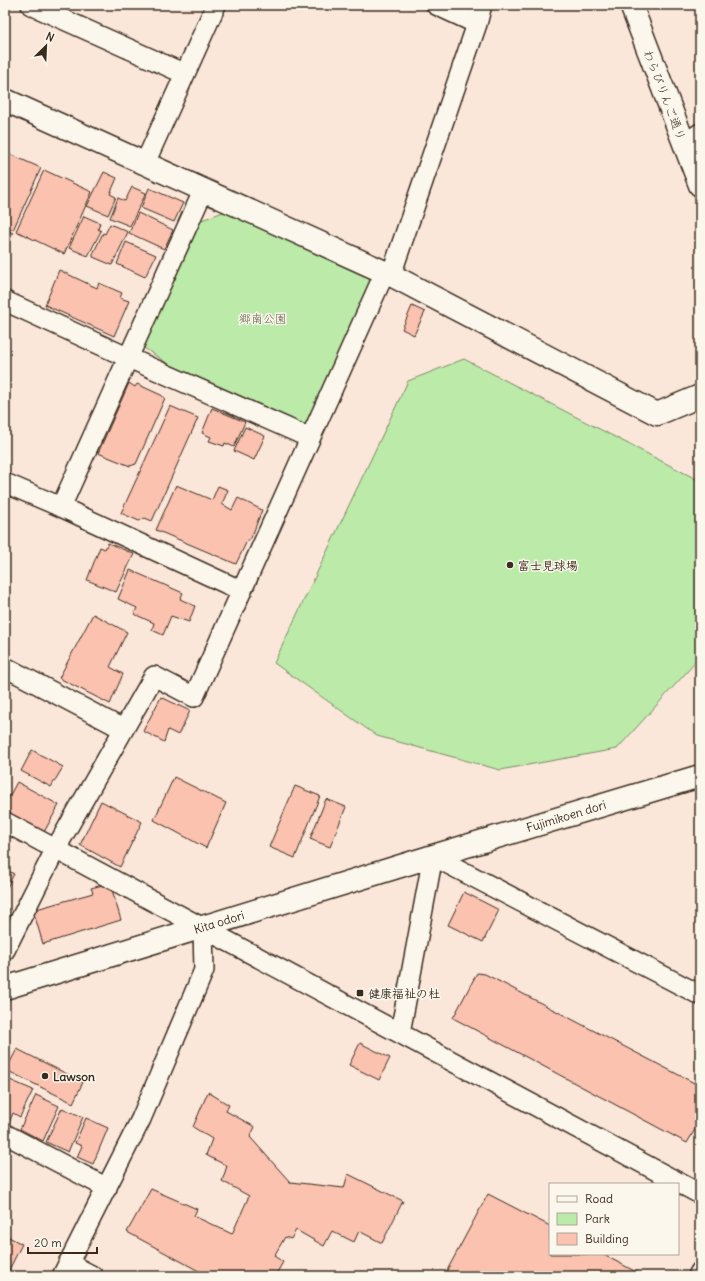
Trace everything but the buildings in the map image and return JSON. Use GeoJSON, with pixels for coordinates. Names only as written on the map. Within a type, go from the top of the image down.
{"type":"FeatureCollection","features":[{"type":"Feature","properties":{"kind":"street"},"geometry":{"type":"LineString","coordinates":[[31,5],[185,74]]}},
{"type":"Feature","properties":{"kind":"street"},"geometry":{"type":"LineString","coordinates":[[146,163],[216,5]]}},
{"type":"Feature","properties":{"kind":"street"},"geometry":{"type":"LineString","coordinates":[[436,5],[477,24]]}},
{"type":"Feature","properties":{"kind":"street"},"geometry":{"type":"LineString","coordinates":[[5,950],[55,850],[154,676],[194,697],[310,438],[388,273],[477,24],[482,5]]}},
{"type":"Feature","properties":{"kind":"street","name":"わらびりんご通り"},"geometry":{"type":"LineString","coordinates":[[630,5],[692,138],[700,185]]}},
{"type":"Feature","properties":{"kind":"street"},"geometry":{"type":"LineString","coordinates":[[5,100],[388,273],[657,414],[700,396]]}},
{"type":"Feature","properties":{"kind":"street"},"geometry":{"type":"LineString","coordinates":[[61,507],[204,189]]}},
{"type":"Feature","properties":{"kind":"street"},"geometry":{"type":"LineString","coordinates":[[5,301],[310,438]]}},
{"type":"Feature","properties":{"kind":"street"},"geometry":{"type":"LineString","coordinates":[[5,482],[242,591]]}},
{"type":"Feature","properties":{"kind":"street"},"geometry":{"type":"LineString","coordinates":[[5,667],[123,729]]}},
{"type":"Feature","properties":{"kind":"street","name":"Fujimikoen dori"},"geometry":{"type":"LineString","coordinates":[[433,856],[700,776]]}},
{"type":"Feature","properties":{"kind":"street"},"geometry":{"type":"LineString","coordinates":[[5,822],[700,1194]]}},
{"type":"Feature","properties":{"kind":"street"},"geometry":{"type":"LineString","coordinates":[[400,1033],[433,856],[700,995]]}},
{"type":"Feature","properties":{"kind":"street","name":"Kita odori"},"geometry":{"type":"LineString","coordinates":[[5,988],[433,856]]}},
{"type":"Feature","properties":{"kind":"street"},"geometry":{"type":"LineString","coordinates":[[93,1276],[65,1270],[141,1119],[204,970],[203,928]]}},
{"type":"Feature","properties":{"kind":"street"},"geometry":{"type":"LineString","coordinates":[[5,1134],[107,1188]]}},
{"type":"Feature","properties":{"kind":"street"},"geometry":{"type":"LineString","coordinates":[[698,1276],[700,1272]]}},
{"type":"Feature","properties":{"kind":"green space","name":"郷南公園"},"geometry":{"type":"Polygon","coordinates":[[[223,212],[375,279],[307,426],[170,365],[141,346],[199,221],[223,212]]]}},
{"type":"Feature","properties":{"kind":"green space","name":"富士見球場"},"geometry":{"type":"Polygon","coordinates":[[[464,359],[700,481],[700,650],[694,664],[617,749],[500,770],[377,736],[274,663],[408,381],[464,359]]]}},
{"type":"Feature","properties":{"kind":"place","name":"富士見球場"},"geometry":{"type":"Point","coordinates":[510,565]}},
{"type":"Feature","properties":{"kind":"place","name":"健康福祉の杜"},"geometry":{"type":"Point","coordinates":[360,993]}},
{"type":"Feature","properties":{"kind":"place","name":"Lawson"},"geometry":{"type":"Point","coordinates":[45,1076]}}]}
